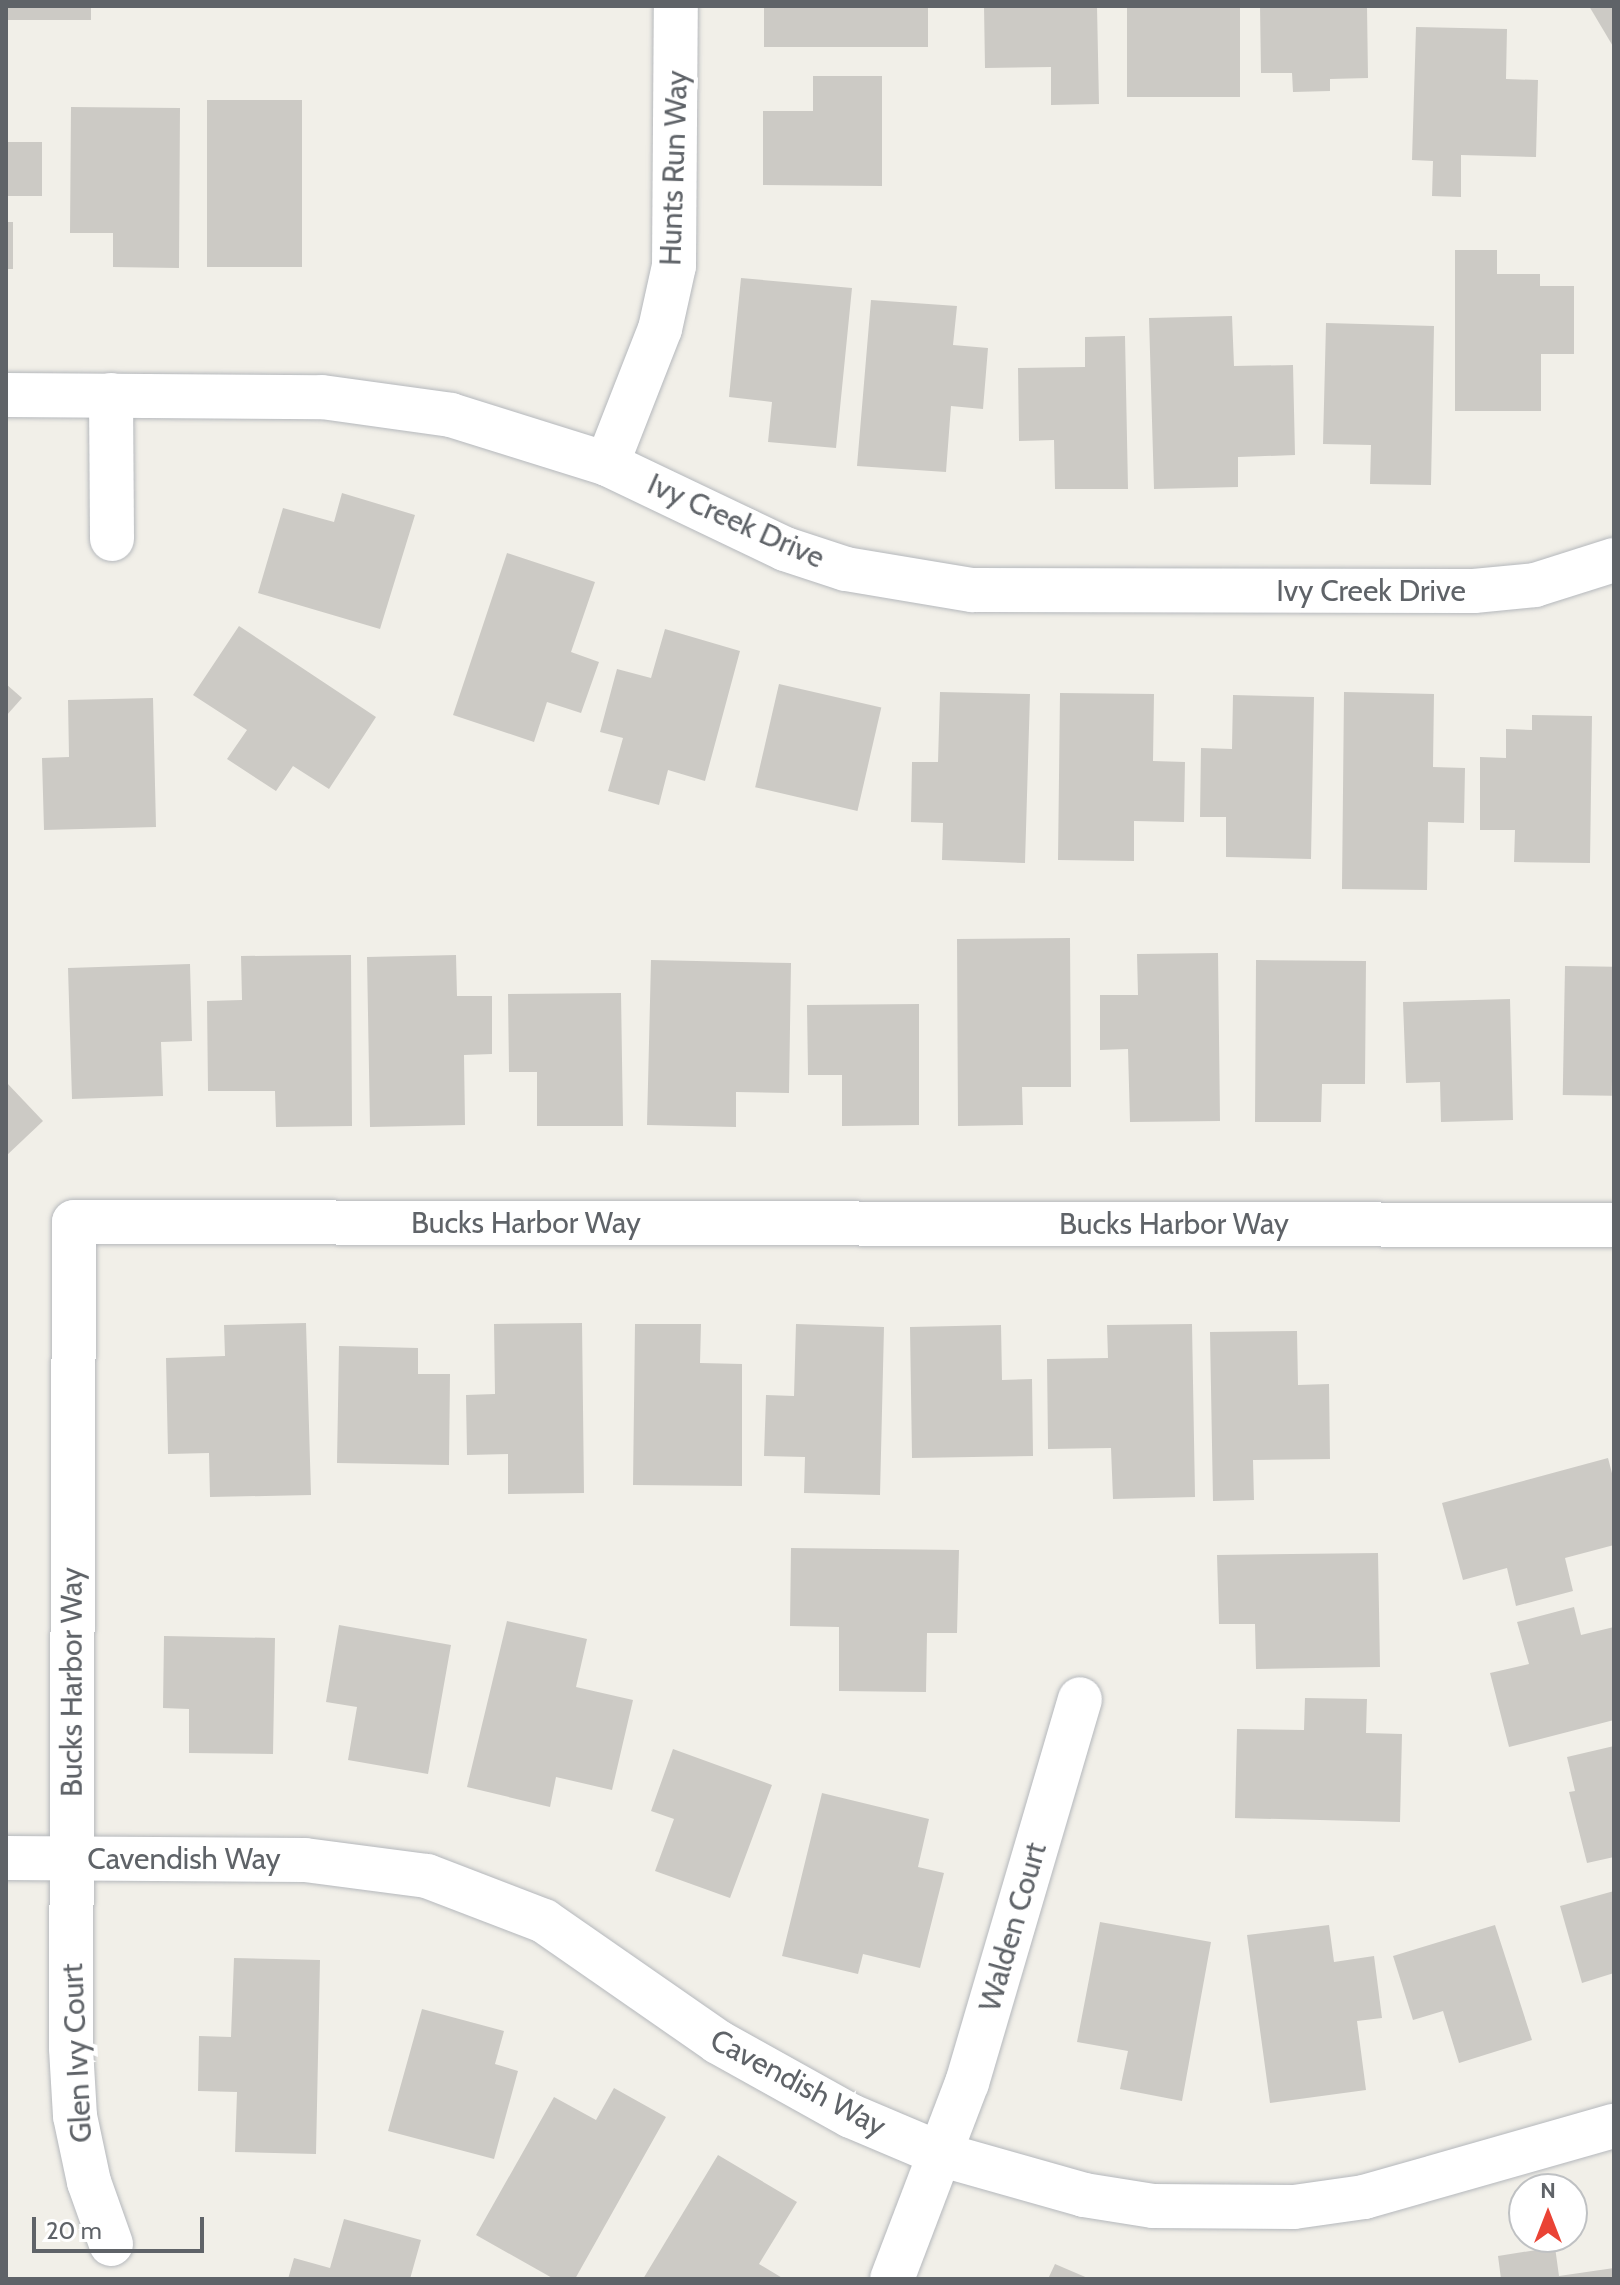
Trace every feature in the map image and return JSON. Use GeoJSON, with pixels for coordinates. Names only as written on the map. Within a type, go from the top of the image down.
{"type":"FeatureCollection","features":[{"type":"Feature","properties":{"kind":"street","name":"Hunts Run Way"},"geometry":{"type":"LineString","coordinates":[[607,464],[660,329],[674,266],[676,6]]}},
{"type":"Feature","properties":{"kind":"street","name":"Ivy Creek Drive"},"geometry":{"type":"LineString","coordinates":[[6,395],[251,394],[386,403],[514,431],[607,464],[785,549],[858,572],[972,590],[1474,591],[1535,585],[1614,560]]}},
{"type":"Feature","properties":{"kind":"street"},"geometry":{"type":"LineString","coordinates":[[111,395],[112,539]]}},
{"type":"Feature","properties":{"kind":"street","name":"Bucks Harbor Way"},"geometry":{"type":"LineString","coordinates":[[71,1858],[74,1222],[1614,1225]]}},
{"type":"Feature","properties":{"kind":"street","name":"Walden Court"},"geometry":{"type":"LineString","coordinates":[[892,2279],[943,2155],[1080,1699]]}},
{"type":"Feature","properties":{"kind":"street","name":"Cavendish Way"},"geometry":{"type":"LineString","coordinates":[[6,1858],[366,1864],[427,1876],[487,1895],[597,1953],[718,2042],[783,2082],[943,2155],[1084,2195],[1153,2206],[1294,2207],[1364,2197],[1614,2126]]}},
{"type":"Feature","properties":{"kind":"street","name":"Glen Ivy Court"},"geometry":{"type":"LineString","coordinates":[[71,1858],[75,2116],[89,2182],[111,2244]]}},
{"type":"Feature","properties":{"kind":"building"},"geometry":{"type":"Polygon","coordinates":[[[6,6],[91,6],[91,20],[6,20],[6,6]]]}},
{"type":"Feature","properties":{"kind":"building"},"geometry":{"type":"Polygon","coordinates":[[[764,6],[928,6],[928,47],[764,47],[764,6]]]}},
{"type":"Feature","properties":{"kind":"building"},"geometry":{"type":"Polygon","coordinates":[[[984,6],[1097,6],[1099,104],[1051,105],[1051,67],[985,68],[984,6]]]}},
{"type":"Feature","properties":{"kind":"building"},"geometry":{"type":"Polygon","coordinates":[[[1127,6],[1240,6],[1240,97],[1127,97],[1127,6]]]}},
{"type":"Feature","properties":{"kind":"building"},"geometry":{"type":"Polygon","coordinates":[[[1260,6],[1367,6],[1368,78],[1330,79],[1330,91],[1293,92],[1292,73],[1261,73],[1260,6]]]}},
{"type":"Feature","properties":{"kind":"building"},"geometry":{"type":"Polygon","coordinates":[[[1589,6],[1614,6],[1614,48],[1589,6]]]}},
{"type":"Feature","properties":{"kind":"building"},"geometry":{"type":"Polygon","coordinates":[[[1416,27],[1507,29],[1506,79],[1538,80],[1536,157],[1461,155],[1461,197],[1432,196],[1433,161],[1412,160],[1416,27]]]}},
{"type":"Feature","properties":{"kind":"building"},"geometry":{"type":"Polygon","coordinates":[[[813,76],[882,76],[882,186],[763,185],[763,111],[813,111],[813,76]]]}},
{"type":"Feature","properties":{"kind":"building"},"geometry":{"type":"Polygon","coordinates":[[[207,100],[302,100],[302,267],[207,267],[207,100]]]}},
{"type":"Feature","properties":{"kind":"building"},"geometry":{"type":"Polygon","coordinates":[[[71,107],[180,108],[179,268],[113,267],[113,233],[70,233],[71,107]]]}},
{"type":"Feature","properties":{"kind":"building"},"geometry":{"type":"Polygon","coordinates":[[[6,142],[42,142],[42,196],[6,196],[6,142]]]}},
{"type":"Feature","properties":{"kind":"building"},"geometry":{"type":"Polygon","coordinates":[[[6,222],[13,222],[13,269],[6,269],[6,222]]]}},
{"type":"Feature","properties":{"kind":"building"},"geometry":{"type":"Polygon","coordinates":[[[1455,250],[1497,250],[1497,274],[1540,274],[1540,286],[1574,286],[1574,354],[1541,354],[1541,411],[1455,411],[1455,250]]]}},
{"type":"Feature","properties":{"kind":"building"},"geometry":{"type":"Polygon","coordinates":[[[741,278],[852,288],[836,448],[768,442],[772,402],[729,397],[741,278]]]}},
{"type":"Feature","properties":{"kind":"building"},"geometry":{"type":"Polygon","coordinates":[[[871,300],[957,306],[953,345],[988,348],[983,409],[951,406],[946,472],[857,466],[871,300]]]}},
{"type":"Feature","properties":{"kind":"building"},"geometry":{"type":"Polygon","coordinates":[[[1232,316],[1234,366],[1293,365],[1295,455],[1238,457],[1238,487],[1154,489],[1149,318],[1232,316]]]}},
{"type":"Feature","properties":{"kind":"building"},"geometry":{"type":"Polygon","coordinates":[[[1326,323],[1434,326],[1431,485],[1370,484],[1371,445],[1323,444],[1326,323]]]}},
{"type":"Feature","properties":{"kind":"building"},"geometry":{"type":"Polygon","coordinates":[[[1125,336],[1128,489],[1055,489],[1054,440],[1019,441],[1018,368],[1085,367],[1085,337],[1125,336]]]}},
{"type":"Feature","properties":{"kind":"building"},"geometry":{"type":"Polygon","coordinates":[[[342,493],[415,515],[380,629],[258,593],[283,508],[334,522],[342,493]]]}},
{"type":"Feature","properties":{"kind":"building"},"geometry":{"type":"Polygon","coordinates":[[[507,553],[595,582],[571,652],[599,662],[581,713],[547,702],[534,742],[453,715],[507,553]]]}},
{"type":"Feature","properties":{"kind":"building"},"geometry":{"type":"Polygon","coordinates":[[[239,626],[376,717],[329,789],[293,766],[276,791],[227,759],[247,730],[193,695],[239,626]]]}},
{"type":"Feature","properties":{"kind":"building"},"geometry":{"type":"Polygon","coordinates":[[[665,629],[740,651],[705,781],[668,770],[659,805],[608,791],[623,738],[600,732],[617,669],[651,678],[665,629]]]}},
{"type":"Feature","properties":{"kind":"building"},"geometry":{"type":"Polygon","coordinates":[[[6,684],[22,698],[6,716],[6,684]]]}},
{"type":"Feature","properties":{"kind":"building"},"geometry":{"type":"Polygon","coordinates":[[[779,684],[881,708],[857,811],[755,787],[779,684]]]}},
{"type":"Feature","properties":{"kind":"building"},"geometry":{"type":"Polygon","coordinates":[[[940,692],[1030,694],[1025,863],[942,860],[943,823],[911,822],[912,762],[938,762],[940,692]]]}},
{"type":"Feature","properties":{"kind":"building"},"geometry":{"type":"Polygon","coordinates":[[[1344,692],[1434,694],[1433,767],[1465,768],[1464,823],[1428,822],[1427,890],[1342,889],[1344,692]]]}},
{"type":"Feature","properties":{"kind":"building"},"geometry":{"type":"Polygon","coordinates":[[[1060,693],[1154,694],[1153,761],[1185,762],[1184,822],[1134,821],[1134,861],[1058,860],[1060,693]]]}},
{"type":"Feature","properties":{"kind":"building"},"geometry":{"type":"Polygon","coordinates":[[[1233,695],[1314,697],[1311,859],[1226,857],[1226,817],[1200,817],[1201,748],[1232,749],[1233,695]]]}},
{"type":"Feature","properties":{"kind":"building"},"geometry":{"type":"Polygon","coordinates":[[[153,698],[156,827],[44,830],[42,758],[69,757],[68,700],[153,698]]]}},
{"type":"Feature","properties":{"kind":"building"},"geometry":{"type":"Polygon","coordinates":[[[1532,715],[1592,716],[1590,863],[1514,862],[1515,830],[1480,830],[1480,757],[1506,758],[1506,729],[1532,730],[1532,715]]]}},
{"type":"Feature","properties":{"kind":"building"},"geometry":{"type":"Polygon","coordinates":[[[1070,938],[1071,1087],[1022,1087],[1023,1125],[958,1126],[957,939],[1070,938]]]}},
{"type":"Feature","properties":{"kind":"building"},"geometry":{"type":"Polygon","coordinates":[[[1218,953],[1220,1121],[1130,1122],[1128,1049],[1100,1050],[1100,995],[1138,995],[1137,954],[1218,953]]]}},
{"type":"Feature","properties":{"kind":"building"},"geometry":{"type":"Polygon","coordinates":[[[351,955],[352,1126],[276,1127],[275,1091],[208,1091],[207,1001],[242,1000],[241,956],[351,955]]]}},
{"type":"Feature","properties":{"kind":"building"},"geometry":{"type":"Polygon","coordinates":[[[456,955],[457,996],[492,996],[492,1054],[464,1055],[465,1125],[370,1127],[367,957],[456,955]]]}},
{"type":"Feature","properties":{"kind":"building"},"geometry":{"type":"Polygon","coordinates":[[[651,960],[791,963],[789,1093],[736,1092],[736,1127],[647,1125],[651,960]]]}},
{"type":"Feature","properties":{"kind":"building"},"geometry":{"type":"Polygon","coordinates":[[[1256,960],[1366,961],[1365,1084],[1322,1084],[1321,1122],[1255,1122],[1256,960]]]}},
{"type":"Feature","properties":{"kind":"building"},"geometry":{"type":"Polygon","coordinates":[[[190,964],[192,1041],[161,1042],[163,1096],[72,1099],[68,968],[190,964]]]}},
{"type":"Feature","properties":{"kind":"building"},"geometry":{"type":"Polygon","coordinates":[[[1565,966],[1614,967],[1612,1096],[1563,1095],[1565,966]]]}},
{"type":"Feature","properties":{"kind":"building"},"geometry":{"type":"Polygon","coordinates":[[[621,993],[623,1126],[537,1126],[537,1072],[509,1072],[508,994],[621,993]]]}},
{"type":"Feature","properties":{"kind":"building"},"geometry":{"type":"Polygon","coordinates":[[[1510,999],[1513,1120],[1441,1122],[1440,1082],[1406,1083],[1403,1002],[1510,999]]]}},
{"type":"Feature","properties":{"kind":"building"},"geometry":{"type":"Polygon","coordinates":[[[919,1004],[919,1125],[842,1126],[842,1075],[808,1075],[807,1005],[919,1004]]]}},
{"type":"Feature","properties":{"kind":"building"},"geometry":{"type":"Polygon","coordinates":[[[6,1082],[43,1121],[6,1156],[6,1082]]]}},
{"type":"Feature","properties":{"kind":"building"},"geometry":{"type":"Polygon","coordinates":[[[306,1323],[311,1495],[210,1497],[209,1453],[168,1454],[166,1358],[225,1356],[224,1325],[306,1323]]]}},
{"type":"Feature","properties":{"kind":"building"},"geometry":{"type":"Polygon","coordinates":[[[582,1323],[584,1493],[508,1494],[508,1454],[467,1455],[466,1395],[495,1394],[494,1324],[582,1323]]]}},
{"type":"Feature","properties":{"kind":"building"},"geometry":{"type":"Polygon","coordinates":[[[635,1324],[701,1324],[700,1363],[742,1364],[742,1486],[633,1485],[635,1324]]]}},
{"type":"Feature","properties":{"kind":"building"},"geometry":{"type":"Polygon","coordinates":[[[796,1324],[884,1327],[880,1495],[804,1493],[805,1457],[764,1456],[766,1395],[794,1396],[796,1324]]]}},
{"type":"Feature","properties":{"kind":"building"},"geometry":{"type":"Polygon","coordinates":[[[1192,1324],[1195,1497],[1113,1499],[1111,1448],[1048,1449],[1047,1359],[1108,1358],[1107,1325],[1192,1324]]]}},
{"type":"Feature","properties":{"kind":"building"},"geometry":{"type":"Polygon","coordinates":[[[1001,1325],[1002,1380],[1032,1379],[1033,1456],[912,1458],[910,1327],[1001,1325]]]}},
{"type":"Feature","properties":{"kind":"building"},"geometry":{"type":"Polygon","coordinates":[[[1297,1331],[1298,1385],[1329,1384],[1330,1459],[1253,1460],[1254,1500],[1213,1501],[1210,1332],[1297,1331]]]}},
{"type":"Feature","properties":{"kind":"building"},"geometry":{"type":"Polygon","coordinates":[[[339,1346],[418,1348],[418,1374],[450,1374],[449,1465],[337,1463],[339,1346]]]}},
{"type":"Feature","properties":{"kind":"building"},"geometry":{"type":"Polygon","coordinates":[[[1608,1458],[1614,1481],[1614,1545],[1565,1558],[1573,1591],[1516,1606],[1507,1568],[1463,1580],[1442,1503],[1608,1458]]]}},
{"type":"Feature","properties":{"kind":"building"},"geometry":{"type":"Polygon","coordinates":[[[791,1548],[959,1550],[957,1633],[927,1633],[926,1692],[839,1691],[839,1627],[790,1626],[791,1548]]]}},
{"type":"Feature","properties":{"kind":"building"},"geometry":{"type":"Polygon","coordinates":[[[1378,1553],[1380,1667],[1256,1669],[1255,1624],[1219,1624],[1217,1555],[1378,1553]]]}},
{"type":"Feature","properties":{"kind":"building"},"geometry":{"type":"Polygon","coordinates":[[[1574,1607],[1581,1635],[1614,1627],[1614,1720],[1509,1747],[1490,1673],[1529,1664],[1517,1622],[1574,1607]]]}},
{"type":"Feature","properties":{"kind":"building"},"geometry":{"type":"Polygon","coordinates":[[[507,1621],[587,1639],[576,1687],[633,1700],[612,1790],[556,1777],[550,1807],[467,1787],[507,1621]]]}},
{"type":"Feature","properties":{"kind":"building"},"geometry":{"type":"Polygon","coordinates":[[[339,1625],[451,1645],[428,1774],[348,1760],[357,1707],[326,1702],[339,1625]]]}},
{"type":"Feature","properties":{"kind":"building"},"geometry":{"type":"Polygon","coordinates":[[[164,1636],[275,1638],[273,1754],[189,1753],[189,1709],[163,1708],[164,1636]]]}},
{"type":"Feature","properties":{"kind":"building"},"geometry":{"type":"Polygon","coordinates":[[[1305,1698],[1367,1699],[1366,1733],[1402,1734],[1400,1822],[1235,1818],[1237,1729],[1304,1730],[1305,1698]]]}},
{"type":"Feature","properties":{"kind":"building"},"geometry":{"type":"Polygon","coordinates":[[[1614,1746],[1614,1857],[1587,1863],[1569,1792],[1575,1791],[1567,1757],[1614,1746]]]}},
{"type":"Feature","properties":{"kind":"building"},"geometry":{"type":"Polygon","coordinates":[[[673,1749],[772,1785],[730,1898],[655,1871],[674,1819],[651,1811],[673,1749]]]}},
{"type":"Feature","properties":{"kind":"building"},"geometry":{"type":"Polygon","coordinates":[[[822,1793],[929,1819],[918,1867],[944,1873],[920,1968],[863,1954],[858,1974],[782,1956],[822,1793]]]}},
{"type":"Feature","properties":{"kind":"building"},"geometry":{"type":"Polygon","coordinates":[[[1614,1891],[1614,1973],[1582,1983],[1560,1906],[1614,1891]]]}},
{"type":"Feature","properties":{"kind":"building"},"geometry":{"type":"Polygon","coordinates":[[[1100,1922],[1211,1942],[1182,2101],[1120,2089],[1128,2051],[1077,2042],[1100,1922]]]}},
{"type":"Feature","properties":{"kind":"building"},"geometry":{"type":"Polygon","coordinates":[[[1329,1925],[1334,1962],[1374,1956],[1382,2018],[1357,2021],[1366,2090],[1270,2103],[1247,1935],[1329,1925]]]}},
{"type":"Feature","properties":{"kind":"building"},"geometry":{"type":"Polygon","coordinates":[[[1495,1925],[1532,2040],[1459,2063],[1443,2011],[1413,2020],[1393,1956],[1495,1925]]]}},
{"type":"Feature","properties":{"kind":"building"},"geometry":{"type":"Polygon","coordinates":[[[234,1958],[320,1960],[316,2154],[235,2152],[237,2092],[198,2091],[199,2036],[231,2037],[234,1958]]]}},
{"type":"Feature","properties":{"kind":"building"},"geometry":{"type":"Polygon","coordinates":[[[422,2009],[504,2031],[495,2064],[518,2071],[494,2159],[388,2131],[422,2009]]]}},
{"type":"Feature","properties":{"kind":"building"},"geometry":{"type":"Polygon","coordinates":[[[614,2088],[666,2117],[575,2279],[554,2279],[476,2235],[554,2097],[596,2120],[614,2088]]]}},
{"type":"Feature","properties":{"kind":"building"},"geometry":{"type":"Polygon","coordinates":[[[718,2155],[797,2202],[759,2264],[784,2279],[643,2279],[718,2155]]]}},
{"type":"Feature","properties":{"kind":"building"},"geometry":{"type":"Polygon","coordinates":[[[344,2219],[421,2240],[410,2279],[288,2279],[294,2258],[330,2268],[344,2219]]]}},
{"type":"Feature","properties":{"kind":"building"},"geometry":{"type":"Polygon","coordinates":[[[1556,2253],[1559,2276],[1614,2268],[1614,2279],[1501,2279],[1498,2256],[1556,2253]]]}},
{"type":"Feature","properties":{"kind":"building"},"geometry":{"type":"Polygon","coordinates":[[[1055,2264],[1090,2279],[1048,2279],[1055,2264]]]}}]}
